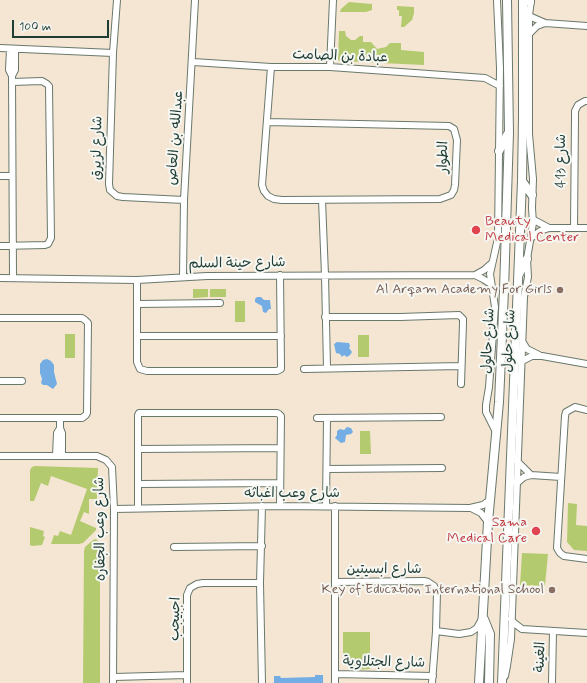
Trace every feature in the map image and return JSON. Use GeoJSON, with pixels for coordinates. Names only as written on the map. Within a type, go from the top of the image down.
{"type":"FeatureCollection","features":[{"type":"Feature","properties":{"kind":"main road","name":"شارع حالول"},"geometry":{"type":"LineString","coordinates":[[479,683],[488,522],[497,434],[504,290],[509,133],[507,0]]}},
{"type":"Feature","properties":{"kind":"main road","name":"شارع حالول"},"geometry":{"type":"LineString","coordinates":[[502,683],[528,1]]}},
{"type":"Feature","properties":{"kind":"main road"},"geometry":{"type":"LineString","coordinates":[[499,151],[509,133]]}},
{"type":"Feature","properties":{"kind":"main road"},"geometry":{"type":"LineString","coordinates":[[522,181],[532,195]]}},
{"type":"Feature","properties":{"kind":"main road"},"geometry":{"type":"LineString","coordinates":[[518,276],[527,259]]}},
{"type":"Feature","properties":{"kind":"main road"},"geometry":{"type":"LineString","coordinates":[[511,443],[518,453]]}},
{"type":"Feature","properties":{"kind":"main road"},"geometry":{"type":"LineString","coordinates":[[483,616],[490,634],[489,683]]}},
{"type":"Feature","properties":{"kind":"street","name":"شارع لزيرق"},"geometry":{"type":"LineString","coordinates":[[117,0],[113,53],[108,184],[110,190],[117,196],[123,198],[184,200]]}},
{"type":"Feature","properties":{"kind":"street","name":"عبدالله بن العاص"},"geometry":{"type":"LineString","coordinates":[[183,277],[184,200],[193,62],[195,0]]}},
{"type":"Feature","properties":{"kind":"street"},"geometry":{"type":"LineString","coordinates":[[330,67],[332,0]]}},
{"type":"Feature","properties":{"kind":"street","name":"شارع حلول"},"geometry":{"type":"LineString","coordinates":[[497,434],[488,418],[486,405],[489,387],[495,307],[490,274],[498,238],[500,68],[498,0]]}},
{"type":"Feature","properties":{"kind":"street","name":"شارع حلول"},"geometry":{"type":"LineString","coordinates":[[502,683],[507,666],[511,639],[520,362],[524,297],[528,276],[527,259],[531,238],[532,219],[533,178],[529,134],[530,16],[528,1]]}},
{"type":"Feature","properties":{"kind":"street"},"geometry":{"type":"LineString","coordinates":[[530,16],[545,23],[587,26]]}},
{"type":"Feature","properties":{"kind":"street"},"geometry":{"type":"LineString","coordinates":[[530,33],[538,26],[545,23]]}},
{"type":"Feature","properties":{"kind":"street"},"geometry":{"type":"LineString","coordinates":[[0,48],[113,53]]}},
{"type":"Feature","properties":{"kind":"street"},"geometry":{"type":"LineString","coordinates":[[12,49],[9,70],[12,79],[13,278]]}},
{"type":"Feature","properties":{"kind":"street","name":"عبادة بن الصامت"},"geometry":{"type":"LineString","coordinates":[[193,62],[271,67],[330,67],[485,78],[500,86]]}},
{"type":"Feature","properties":{"kind":"street","name":"الطوار"},"geometry":{"type":"LineString","coordinates":[[267,122],[449,126],[454,129],[457,140],[455,185],[451,195],[440,199],[322,200],[274,199],[268,196],[262,185],[271,67]]}},
{"type":"Feature","properties":{"kind":"street"},"geometry":{"type":"LineString","coordinates":[[485,78],[500,68]]}},
{"type":"Feature","properties":{"kind":"street"},"geometry":{"type":"LineString","coordinates":[[0,246],[46,245],[51,238],[49,86],[42,81],[12,79]]}},
{"type":"Feature","properties":{"kind":"street","name":"شارع 413"},"geometry":{"type":"LineString","coordinates":[[574,228],[575,118],[578,105],[587,101]]}},
{"type":"Feature","properties":{"kind":"street"},"geometry":{"type":"LineString","coordinates":[[0,176],[12,176]]}},
{"type":"Feature","properties":{"kind":"street"},"geometry":{"type":"LineString","coordinates":[[322,200],[327,368]]}},
{"type":"Feature","properties":{"kind":"street"},"geometry":{"type":"LineString","coordinates":[[532,219],[549,228]]}},
{"type":"Feature","properties":{"kind":"street"},"geometry":{"type":"LineString","coordinates":[[531,238],[540,231],[549,228],[587,228]]}},
{"type":"Feature","properties":{"kind":"street"},"geometry":{"type":"LineString","coordinates":[[475,275],[492,263]]}},
{"type":"Feature","properties":{"kind":"street"},"geometry":{"type":"LineString","coordinates":[[137,280],[138,366],[140,369],[147,371],[278,371],[281,368],[280,275]]}},
{"type":"Feature","properties":{"kind":"street","name":"شارع حينة السلم"},"geometry":{"type":"LineString","coordinates":[[0,278],[137,280],[183,277],[280,275],[475,275],[491,284]]}},
{"type":"Feature","properties":{"kind":"street"},"geometry":{"type":"LineString","coordinates":[[137,304],[220,303]]}},
{"type":"Feature","properties":{"kind":"street"},"geometry":{"type":"LineString","coordinates":[[325,317],[459,315],[463,320],[461,384]]}},
{"type":"Feature","properties":{"kind":"street"},"geometry":{"type":"LineString","coordinates":[[0,318],[82,318],[87,321],[87,413],[82,418],[0,418]]}},
{"type":"Feature","properties":{"kind":"street"},"geometry":{"type":"LineString","coordinates":[[137,336],[281,336]]}},
{"type":"Feature","properties":{"kind":"street"},"geometry":{"type":"LineString","coordinates":[[522,341],[527,349],[542,356]]}},
{"type":"Feature","properties":{"kind":"street"},"geometry":{"type":"LineString","coordinates":[[520,362],[532,356],[542,356],[587,364]]}},
{"type":"Feature","properties":{"kind":"street"},"geometry":{"type":"LineString","coordinates":[[304,369],[461,366]]}},
{"type":"Feature","properties":{"kind":"street"},"geometry":{"type":"LineString","coordinates":[[0,381],[22,381]]}},
{"type":"Feature","properties":{"kind":"street"},"geometry":{"type":"LineString","coordinates":[[587,410],[575,407],[566,412],[560,477],[558,551],[564,556],[587,559]]}},
{"type":"Feature","properties":{"kind":"street"},"geometry":{"type":"LineString","coordinates":[[138,508],[139,413],[277,412],[281,416],[280,506]]}},
{"type":"Feature","properties":{"kind":"street"},"geometry":{"type":"LineString","coordinates":[[317,418],[441,417]]}},
{"type":"Feature","properties":{"kind":"street"},"geometry":{"type":"LineString","coordinates":[[59,456],[62,433],[60,428],[60,418]]}},
{"type":"Feature","properties":{"kind":"street"},"geometry":{"type":"LineString","coordinates":[[326,418],[326,506]]}},
{"type":"Feature","properties":{"kind":"street"},"geometry":{"type":"LineString","coordinates":[[138,449],[280,448]]}},
{"type":"Feature","properties":{"kind":"street","name":"شارع وعب الجفاره"},"geometry":{"type":"LineString","coordinates":[[0,456],[97,456],[101,457],[112,467],[112,495],[114,509],[113,680]]}},
{"type":"Feature","properties":{"kind":"street"},"geometry":{"type":"LineString","coordinates":[[517,462],[531,475]]}},
{"type":"Feature","properties":{"kind":"street"},"geometry":{"type":"LineString","coordinates":[[327,469],[442,468]]}},
{"type":"Feature","properties":{"kind":"street"},"geometry":{"type":"LineString","coordinates":[[516,483],[524,477],[531,475],[560,477]]}},
{"type":"Feature","properties":{"kind":"street"},"geometry":{"type":"LineString","coordinates":[[138,484],[280,483]]}},
{"type":"Feature","properties":{"kind":"street","name":"شارع وعب اغباثه"},"geometry":{"type":"LineString","coordinates":[[114,509],[262,506],[470,508],[483,505],[490,500]]}},
{"type":"Feature","properties":{"kind":"street"},"geometry":{"type":"LineString","coordinates":[[262,506],[260,582],[262,683]]}},
{"type":"Feature","properties":{"kind":"street","name":"شارع ابسيتين"},"geometry":{"type":"LineString","coordinates":[[335,506],[335,683]]}},
{"type":"Feature","properties":{"kind":"street"},"geometry":{"type":"LineString","coordinates":[[470,508],[481,512],[488,522]]}},
{"type":"Feature","properties":{"kind":"street"},"geometry":{"type":"LineString","coordinates":[[174,547],[262,546]]}},
{"type":"Feature","properties":{"kind":"street","name":"اجبيجب"},"geometry":{"type":"LineString","coordinates":[[187,683],[187,594],[190,588],[197,584],[203,583],[260,582]]}},
{"type":"Feature","properties":{"kind":"street","name":"شارع ابسيتين"},"geometry":{"type":"LineString","coordinates":[[335,582],[428,582],[434,586],[437,592],[432,683]]}},
{"type":"Feature","properties":{"kind":"street"},"geometry":{"type":"LineString","coordinates":[[436,631],[459,634],[471,632],[477,628],[483,616]]}},
{"type":"Feature","properties":{"kind":"street"},"geometry":{"type":"LineString","coordinates":[[511,619],[514,624],[522,629],[587,633]]}},
{"type":"Feature","properties":{"kind":"street"},"geometry":{"type":"LineString","coordinates":[[511,639],[522,629]]}},
{"type":"Feature","properties":{"kind":"street","name":"الغينة"},"geometry":{"type":"LineString","coordinates":[[552,683],[553,631]]}},
{"type":"Feature","properties":{"kind":"street","name":"شارع الجتلاوية"},"geometry":{"type":"LineString","coordinates":[[335,674],[433,676]]}},
{"type":"Feature","properties":{"kind":"street"},"geometry":{"type":"LineString","coordinates":[[113,680],[187,675]]}},
{"type":"Feature","properties":{"kind":"green space"},"geometry":{"type":"Polygon","coordinates":[[[349,2],[372,4],[372,10],[366,12],[340,12],[341,9],[349,2]]]}},
{"type":"Feature","properties":{"kind":"green space"},"geometry":{"type":"Polygon","coordinates":[[[397,6],[414,7],[412,20],[404,27],[401,27],[402,16],[399,16],[397,6]]]}},
{"type":"Feature","properties":{"kind":"green space"},"geometry":{"type":"Polygon","coordinates":[[[339,31],[345,31],[346,36],[351,40],[355,40],[360,36],[363,36],[363,42],[371,42],[377,49],[386,47],[390,43],[401,43],[401,50],[424,52],[424,65],[339,61],[339,31]]]}},
{"type":"Feature","properties":{"kind":"green space"},"geometry":{"type":"Polygon","coordinates":[[[193,289],[208,289],[208,297],[193,298],[193,289]]]}},
{"type":"Feature","properties":{"kind":"green space"},"geometry":{"type":"Polygon","coordinates":[[[210,289],[226,289],[226,297],[210,297],[210,289]]]}},
{"type":"Feature","properties":{"kind":"green space"},"geometry":{"type":"Polygon","coordinates":[[[235,301],[245,301],[245,322],[235,322],[235,301]]]}},
{"type":"Feature","properties":{"kind":"green space"},"geometry":{"type":"Polygon","coordinates":[[[65,334],[75,334],[75,358],[65,358],[65,334]]]}},
{"type":"Feature","properties":{"kind":"green space"},"geometry":{"type":"Polygon","coordinates":[[[358,335],[369,335],[369,357],[358,357],[358,335]]]}},
{"type":"Feature","properties":{"kind":"green space"},"geometry":{"type":"Polygon","coordinates":[[[360,431],[370,431],[371,454],[360,454],[360,431]]]}},
{"type":"Feature","properties":{"kind":"green space"},"geometry":{"type":"Polygon","coordinates":[[[35,466],[98,468],[97,499],[89,499],[89,514],[84,512],[80,521],[96,528],[96,530],[83,543],[51,544],[54,535],[58,536],[60,531],[71,535],[87,489],[51,476],[48,486],[41,483],[34,501],[30,501],[30,470],[35,466]]]}},
{"type":"Feature","properties":{"kind":"green space"},"geometry":{"type":"Polygon","coordinates":[[[568,503],[577,504],[576,525],[587,526],[587,551],[574,550],[567,542],[568,503]]]}},
{"type":"Feature","properties":{"kind":"green space"},"geometry":{"type":"Polygon","coordinates":[[[30,527],[44,531],[43,536],[45,537],[42,545],[30,545],[30,527]]]}},
{"type":"Feature","properties":{"kind":"green space"},"geometry":{"type":"Polygon","coordinates":[[[96,539],[99,542],[100,575],[100,683],[83,683],[84,551],[85,547],[96,539]]]}},
{"type":"Feature","properties":{"kind":"green space"},"geometry":{"type":"Polygon","coordinates":[[[522,553],[548,554],[545,586],[520,585],[522,553]]]}},
{"type":"Feature","properties":{"kind":"green space"},"geometry":{"type":"Polygon","coordinates":[[[343,632],[370,632],[370,669],[353,670],[343,660],[343,632]]]}},
{"type":"Feature","properties":{"kind":"water"},"geometry":{"type":"Polygon","coordinates":[[[257,297],[261,297],[264,300],[270,300],[271,309],[269,309],[266,313],[263,312],[262,306],[255,302],[257,297]]]}},
{"type":"Feature","properties":{"kind":"water"},"geometry":{"type":"Polygon","coordinates":[[[337,342],[349,343],[349,348],[352,352],[350,355],[347,357],[344,355],[342,357],[340,354],[336,353],[334,344],[337,342]]]}},
{"type":"Feature","properties":{"kind":"water"},"geometry":{"type":"Polygon","coordinates":[[[47,359],[54,365],[57,384],[53,389],[41,383],[42,379],[40,364],[43,360],[47,359]]]}},
{"type":"Feature","properties":{"kind":"water"},"geometry":{"type":"Polygon","coordinates":[[[347,427],[351,428],[353,432],[346,435],[345,442],[341,443],[335,438],[337,431],[340,429],[344,430],[347,427]]]}},
{"type":"Feature","properties":{"kind":"water"},"geometry":{"type":"Polygon","coordinates":[[[315,675],[323,675],[323,683],[274,683],[274,676],[280,676],[281,678],[315,677],[315,675]]]}},
{"type":"Feature","properties":{"kind":"place","name":"Beauty Medical Center"},"geometry":{"type":"Point","coordinates":[476,230]}},
{"type":"Feature","properties":{"kind":"place","name":"Al Arqam Academy For Girls"},"geometry":{"type":"Point","coordinates":[560,290]}},
{"type":"Feature","properties":{"kind":"place","name":"Sama Medical Care"},"geometry":{"type":"Point","coordinates":[536,531]}},
{"type":"Feature","properties":{"kind":"place","name":"Key of Education International School"},"geometry":{"type":"Point","coordinates":[552,590]}}]}
